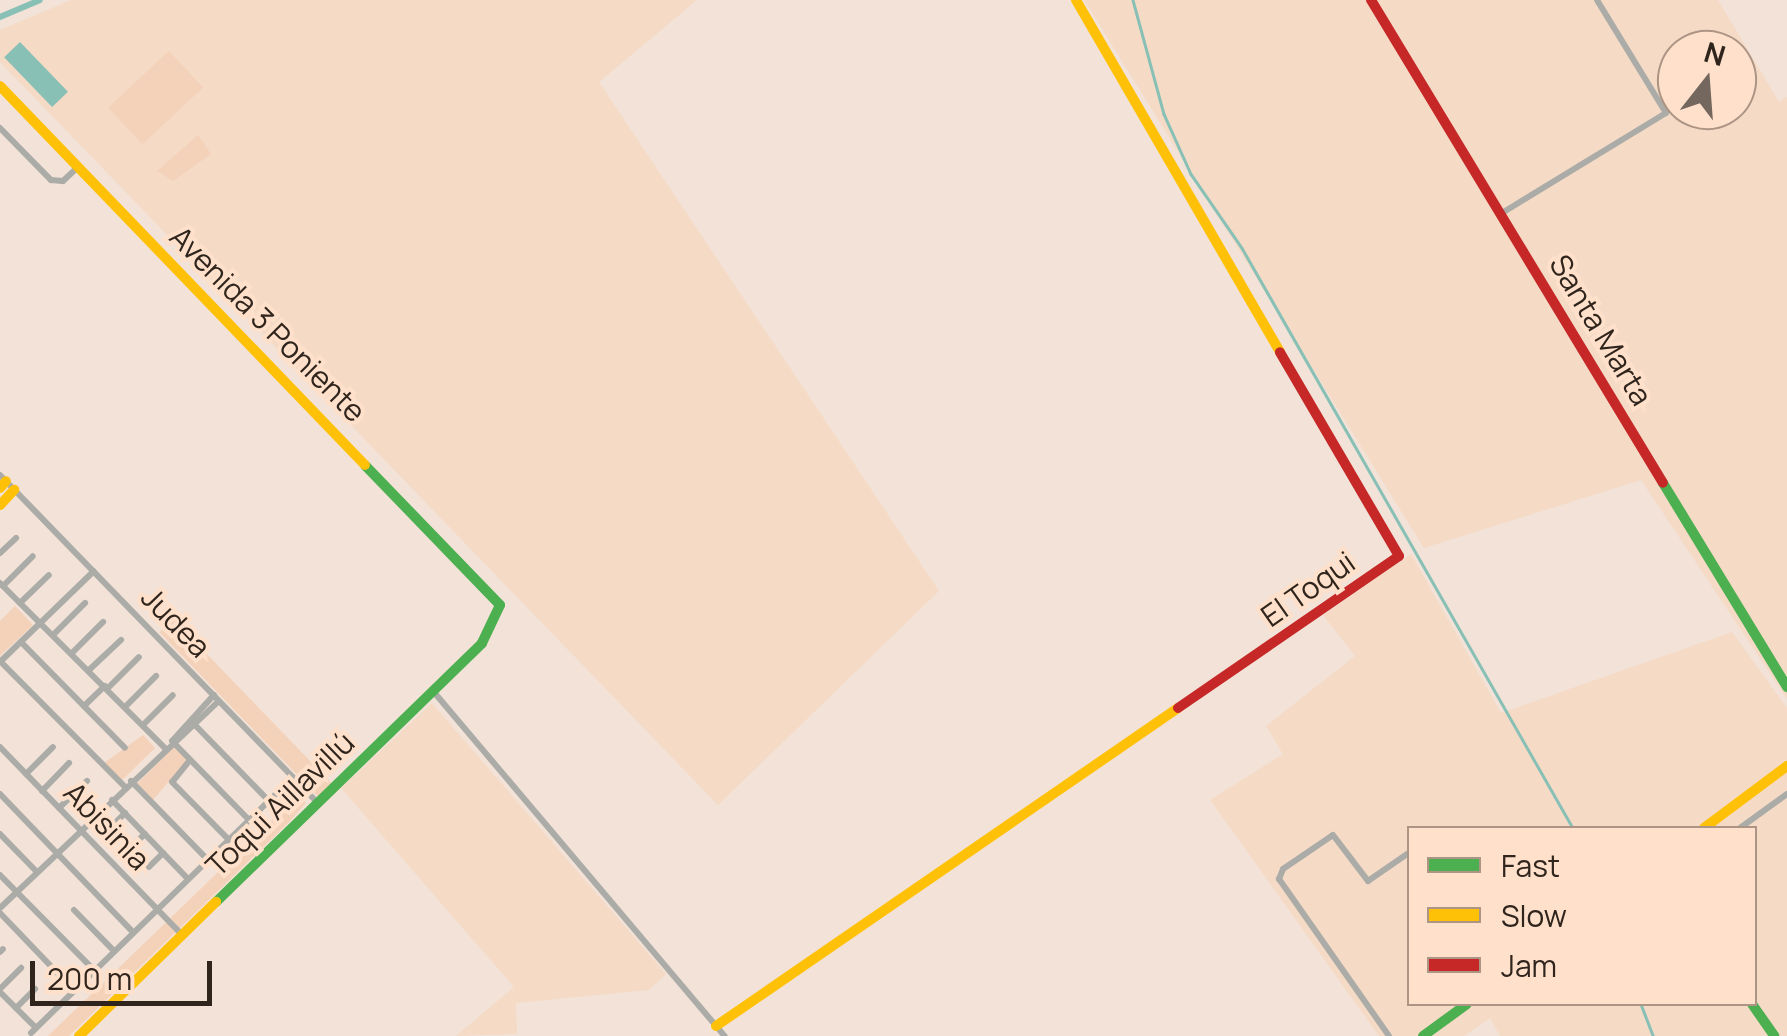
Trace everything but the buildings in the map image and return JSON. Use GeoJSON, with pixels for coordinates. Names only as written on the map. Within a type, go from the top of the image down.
{"type":"FeatureCollection","features":[{"type":"Feature","properties":{"kind":"street","name":"El Toqui"},"geometry":{"type":"LineString","coordinates":[[716,1026],[1399,556],[1076,0]]}},
{"type":"Feature","properties":{"kind":"street","name":"Santa Marta"},"geometry":{"type":"LineString","coordinates":[[1371,0],[1787,687]]}},
{"type":"Feature","properties":{"kind":"street"},"geometry":{"type":"LineString","coordinates":[[1500,214],[1666,112],[1597,0]]}},
{"type":"Feature","properties":{"kind":"street","name":"Avenida 3 Poniente"},"geometry":{"type":"LineString","coordinates":[[0,86],[499,599]]}},
{"type":"Feature","properties":{"kind":"street"},"geometry":{"type":"LineString","coordinates":[[0,128],[51,180],[63,181],[77,168]]}},
{"type":"Feature","properties":{"kind":"street"},"geometry":{"type":"LineString","coordinates":[[0,505],[5,483]]}},
{"type":"Feature","properties":{"kind":"street","name":"Judea"},"geometry":{"type":"LineString","coordinates":[[5,483],[318,802]]}},
{"type":"Feature","properties":{"kind":"street"},"geometry":{"type":"LineString","coordinates":[[0,553],[16,538]]}},
{"type":"Feature","properties":{"kind":"street"},"geometry":{"type":"LineString","coordinates":[[32,556],[1,584],[165,748]]}},
{"type":"Feature","properties":{"kind":"street"},"geometry":{"type":"LineString","coordinates":[[94,571],[0,661],[206,858]]}},
{"type":"Feature","properties":{"kind":"street"},"geometry":{"type":"LineString","coordinates":[[20,603],[50,575]]}},
{"type":"Feature","properties":{"kind":"street","name":"Toqui Aillavillú"},"geometry":{"type":"LineString","coordinates":[[78,1036],[488,634],[499,599]]}},
{"type":"Feature","properties":{"kind":"street"},"geometry":{"type":"LineString","coordinates":[[54,634],[85,604]]}},
{"type":"Feature","properties":{"kind":"street"},"geometry":{"type":"LineString","coordinates":[[72,653],[103,622]]}},
{"type":"Feature","properties":{"kind":"street"},"geometry":{"type":"LineString","coordinates":[[89,670],[121,640]]}},
{"type":"Feature","properties":{"kind":"street"},"geometry":{"type":"LineString","coordinates":[[21,642],[125,748]]}},
{"type":"Feature","properties":{"kind":"street"},"geometry":{"type":"LineString","coordinates":[[84,706],[139,658]]}},
{"type":"Feature","properties":{"kind":"street"},"geometry":{"type":"LineString","coordinates":[[125,707],[156,676]]}},
{"type":"Feature","properties":{"kind":"street"},"geometry":{"type":"LineString","coordinates":[[433,690],[725,1036]]}},
{"type":"Feature","properties":{"kind":"street"},"geometry":{"type":"LineString","coordinates":[[143,726],[174,695]]}},
{"type":"Feature","properties":{"kind":"street"},"geometry":{"type":"LineString","coordinates":[[172,741],[195,725],[217,698]]}},
{"type":"Feature","properties":{"kind":"street"},"geometry":{"type":"LineString","coordinates":[[72,988],[0,911],[217,698]]}},
{"type":"Feature","properties":{"kind":"street"},"geometry":{"type":"LineString","coordinates":[[195,725],[268,800]]}},
{"type":"Feature","properties":{"kind":"street"},"geometry":{"type":"LineString","coordinates":[[172,741],[248,819]]}},
{"type":"Feature","properties":{"kind":"street","name":"Abisinia"},"geometry":{"type":"LineString","coordinates":[[0,747],[182,935]]}},
{"type":"Feature","properties":{"kind":"street"},"geometry":{"type":"LineString","coordinates":[[26,774],[53,747]]}},
{"type":"Feature","properties":{"kind":"street"},"geometry":{"type":"LineString","coordinates":[[190,760],[172,782],[227,838]]}},
{"type":"Feature","properties":{"kind":"street"},"geometry":{"type":"LineString","coordinates":[[42,790],[69,763]]}},
{"type":"Feature","properties":{"kind":"street"},"geometry":{"type":"LineString","coordinates":[[1707,826],[1787,766]]}},
{"type":"Feature","properties":{"kind":"street"},"geometry":{"type":"LineString","coordinates":[[22,968],[0,991],[32,1029],[293,777]]}},
{"type":"Feature","properties":{"kind":"street"},"geometry":{"type":"LineString","coordinates":[[59,808],[87,781]]}},
{"type":"Feature","properties":{"kind":"street"},"geometry":{"type":"LineString","coordinates":[[0,794],[132,930]]}},
{"type":"Feature","properties":{"kind":"street"},"geometry":{"type":"LineString","coordinates":[[1743,826],[1787,794]]}},
{"type":"Feature","properties":{"kind":"street"},"geometry":{"type":"LineString","coordinates":[[112,800],[186,877]]}},
{"type":"Feature","properties":{"kind":"street"},"geometry":{"type":"LineString","coordinates":[[112,827],[125,813]]}},
{"type":"Feature","properties":{"kind":"street"},"geometry":{"type":"LineString","coordinates":[[0,834],[37,872]]}},
{"type":"Feature","properties":{"kind":"street"},"geometry":{"type":"LineString","coordinates":[[131,847],[145,834]]}},
{"type":"Feature","properties":{"kind":"street"},"geometry":{"type":"LineString","coordinates":[[1389,1036],[1279,879],[1283,869],[1333,835],[1368,880],[1407,854]]}},
{"type":"Feature","properties":{"kind":"street"},"geometry":{"type":"LineString","coordinates":[[149,866],[163,853]]}},
{"type":"Feature","properties":{"kind":"street"},"geometry":{"type":"LineString","coordinates":[[0,875],[92,968]]}},
{"type":"Feature","properties":{"kind":"street"},"geometry":{"type":"LineString","coordinates":[[74,910],[112,949]]}},
{"type":"Feature","properties":{"kind":"street"},"geometry":{"type":"LineString","coordinates":[[16,1008],[36,989]]}},
{"type":"Feature","properties":{"kind":"street"},"geometry":{"type":"LineString","coordinates":[[1423,1036],[1463,1006]]}},
{"type":"Feature","properties":{"kind":"street"},"geometry":{"type":"LineString","coordinates":[[1753,1006],[1774,1036]]}},
{"type":"Feature","properties":{"kind":"shaded area"},"geometry":{"type":"Polygon","coordinates":[[[71,0],[697,0],[599,82],[939,591],[718,805],[0,62],[0,30],[71,0]]]}},
{"type":"Feature","properties":{"kind":"shaded area"},"geometry":{"type":"Polygon","coordinates":[[[1084,0],[1718,0],[1736,30],[1657,30],[1657,130],[1757,130],[1757,65],[1779,102],[1787,97],[1787,699],[1641,480],[1424,548],[1084,0]]]}},
{"type":"Feature","properties":{"kind":"shaded area"},"geometry":{"type":"Polygon","coordinates":[[[169,51],[203,88],[142,144],[108,108],[169,51]]]}},
{"type":"Feature","properties":{"kind":"shaded area"},"geometry":{"type":"Polygon","coordinates":[[[198,135],[211,154],[173,181],[157,171],[198,135]]]}},
{"type":"Feature","properties":{"kind":"shaded area"},"geometry":{"type":"Polygon","coordinates":[[[1411,554],[1501,713],[1732,632],[1787,708],[1787,1036],[1500,1036],[1490,1018],[1464,1036],[1379,1036],[1210,800],[1283,754],[1266,726],[1355,656],[1323,615],[1411,554]]]}},
{"type":"Feature","properties":{"kind":"shaded area"},"geometry":{"type":"Polygon","coordinates":[[[15,606],[33,625],[0,656],[0,621],[15,606]]]}},
{"type":"Feature","properties":{"kind":"shaded area"},"geometry":{"type":"Polygon","coordinates":[[[173,619],[333,785],[320,798],[159,632],[173,619]]]}},
{"type":"Feature","properties":{"kind":"shaded area"},"geometry":{"type":"Polygon","coordinates":[[[432,703],[666,974],[649,990],[516,1003],[517,1034],[456,1036],[514,987],[341,788],[432,703]]]}},
{"type":"Feature","properties":{"kind":"shaded area"},"geometry":{"type":"Polygon","coordinates":[[[143,735],[155,748],[121,781],[104,763],[143,735]]]}},
{"type":"Feature","properties":{"kind":"shaded area"},"geometry":{"type":"Polygon","coordinates":[[[174,747],[187,760],[153,800],[137,784],[174,747]]]}},
{"type":"Feature","properties":{"kind":"shaded area"},"geometry":{"type":"Polygon","coordinates":[[[298,795],[306,803],[290,821],[69,1036],[48,1036],[298,795]]]}},
{"type":"Feature","properties":{"kind":"water"},"geometry":{"type":"Polygon","coordinates":[[[20,42],[68,92],[52,107],[4,57],[20,42]]]}},
{"type":"Feature","properties":{"kind":"waterway"},"geometry":{"type":"LineString","coordinates":[[0,17],[40,0]]}},
{"type":"Feature","properties":{"kind":"waterway"},"geometry":{"type":"LineString","coordinates":[[1133,0],[1164,114],[1191,174],[1242,248],[1572,826]]}},
{"type":"Feature","properties":{"kind":"waterway"},"geometry":{"type":"LineString","coordinates":[[1642,1006],[1653,1036]]}},
{"type":"Feature","properties":{"kind":"traffic: fast"},"geometry":{"type":"LineString","coordinates":[[216,902],[482,643],[500,605],[365,465]]}},
{"type":"Feature","properties":{"kind":"traffic: fast"},"geometry":{"type":"LineString","coordinates":[[1663,483],[1787,687]]}},
{"type":"Feature","properties":{"kind":"traffic: fast"},"geometry":{"type":"LineString","coordinates":[[1423,1036],[1464,1006]]}},
{"type":"Feature","properties":{"kind":"traffic: fast"},"geometry":{"type":"LineString","coordinates":[[1753,1006],[1774,1036]]}},
{"type":"Feature","properties":{"kind":"traffic: slow"},"geometry":{"type":"LineString","coordinates":[[1076,0],[1280,352]]}},
{"type":"Feature","properties":{"kind":"traffic: slow"},"geometry":{"type":"LineString","coordinates":[[0,86],[365,465]]}},
{"type":"Feature","properties":{"kind":"traffic: slow"},"geometry":{"type":"LineString","coordinates":[[0,488],[6,481]]}},
{"type":"Feature","properties":{"kind":"traffic: slow"},"geometry":{"type":"LineString","coordinates":[[0,505],[14,490]]}},
{"type":"Feature","properties":{"kind":"traffic: slow"},"geometry":{"type":"LineString","coordinates":[[716,1026],[1178,708]]}},
{"type":"Feature","properties":{"kind":"traffic: slow"},"geometry":{"type":"LineString","coordinates":[[1707,826],[1787,766]]}},
{"type":"Feature","properties":{"kind":"traffic: slow"},"geometry":{"type":"LineString","coordinates":[[79,1036],[216,902]]}},
{"type":"Feature","properties":{"kind":"traffic: jam"},"geometry":{"type":"LineString","coordinates":[[1371,0],[1663,483]]}},
{"type":"Feature","properties":{"kind":"traffic: jam"},"geometry":{"type":"LineString","coordinates":[[1178,708],[1399,556],[1280,352]]}}]}
